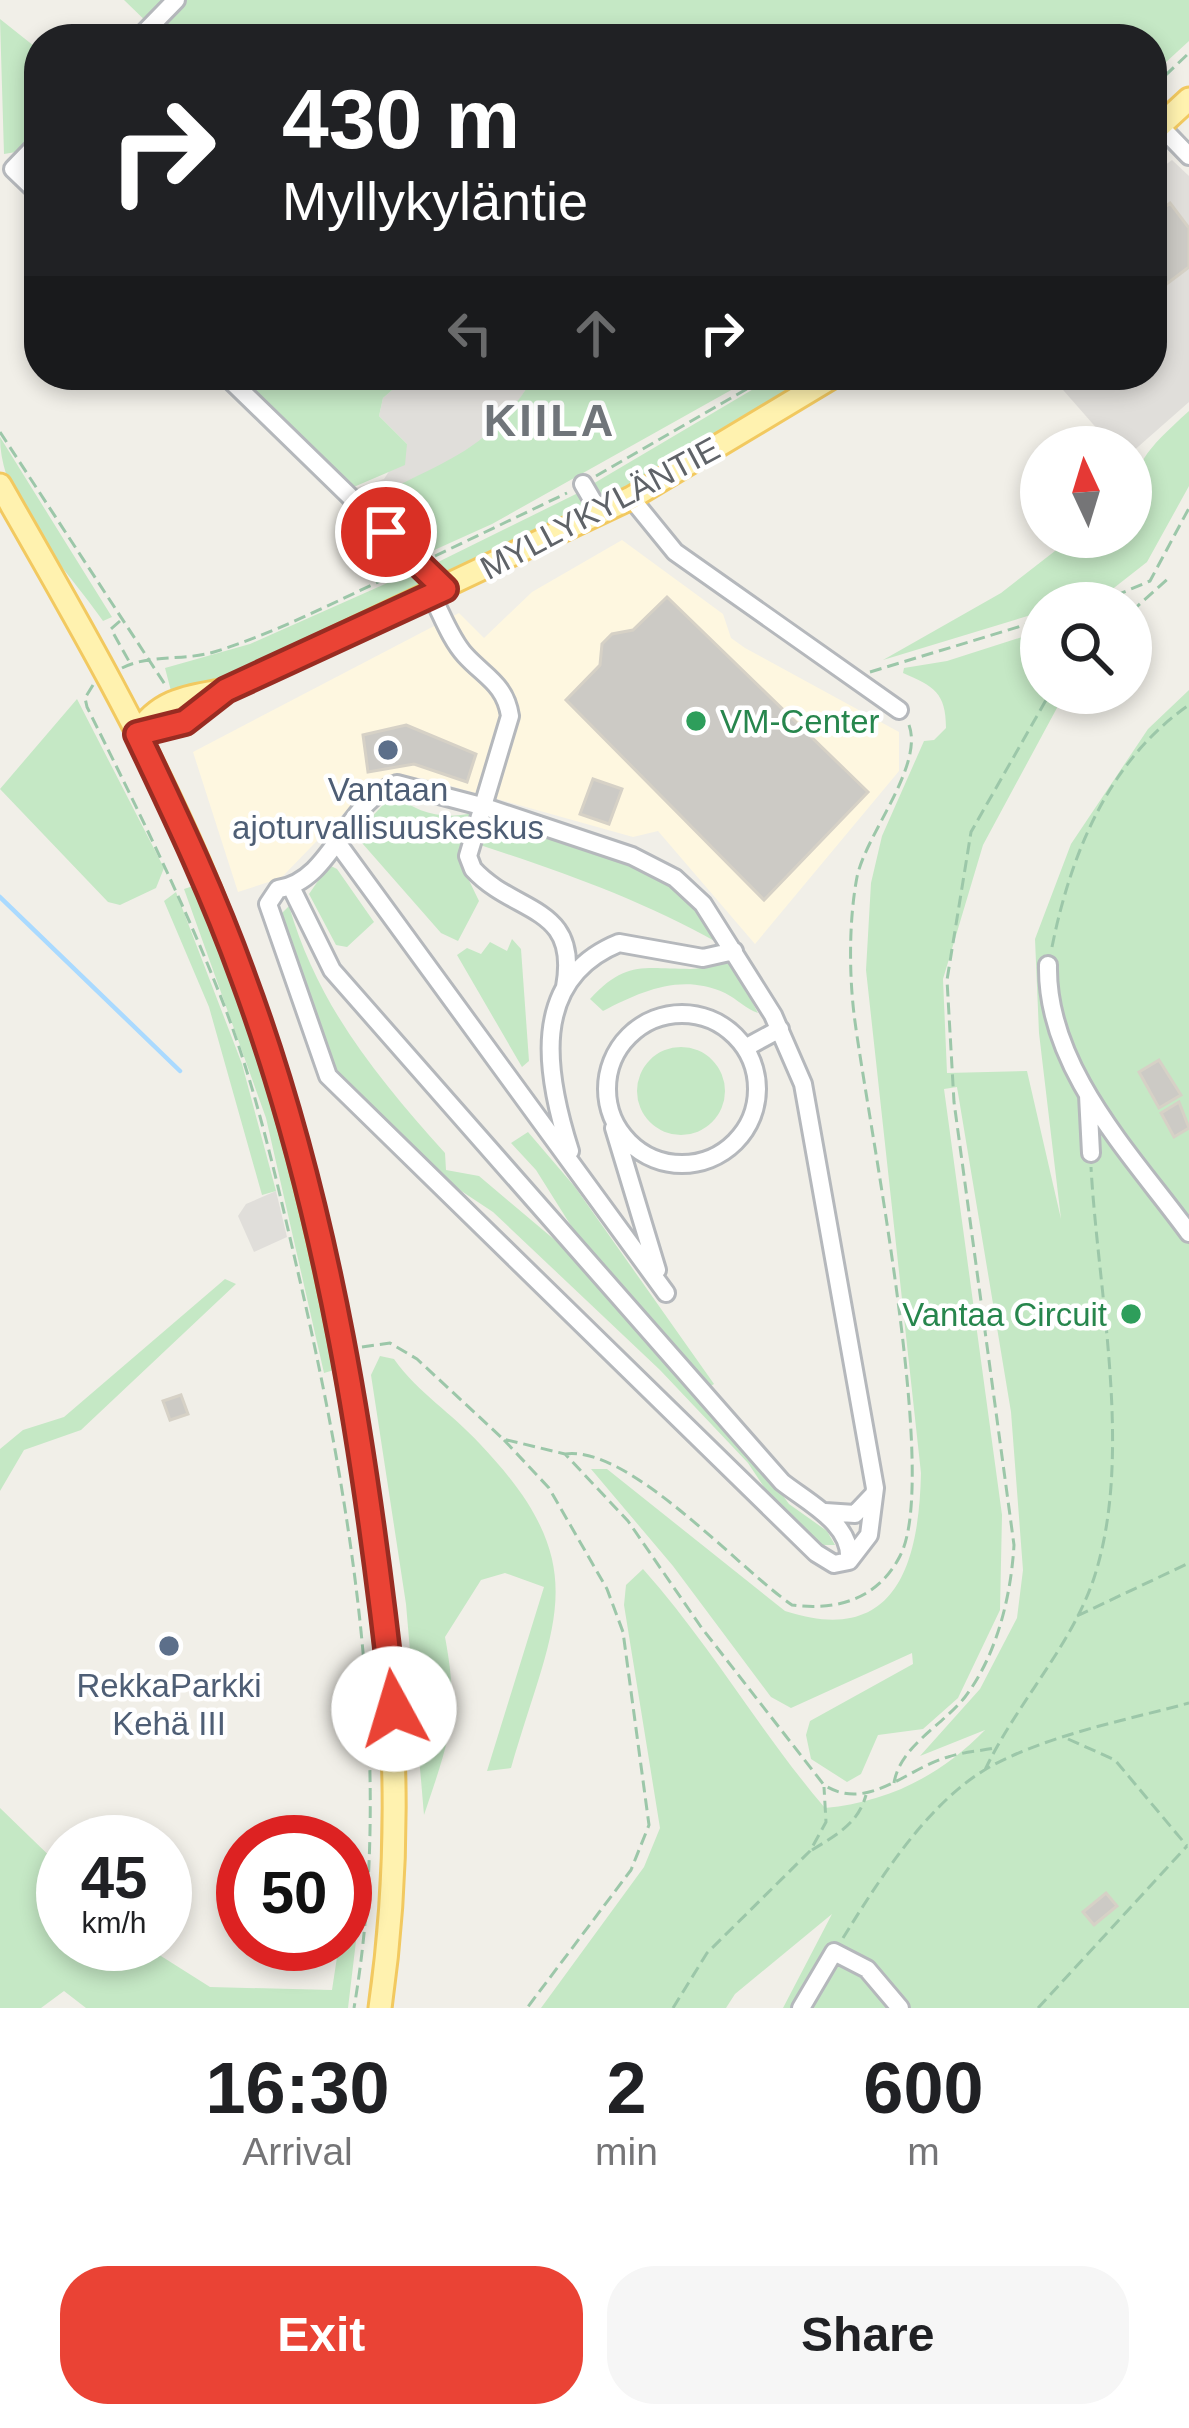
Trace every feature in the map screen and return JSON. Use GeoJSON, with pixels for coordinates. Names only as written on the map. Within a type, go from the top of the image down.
{"type":"FeatureCollection","features":[{"type":"Feature","properties":{"kind":"main road"},"geometry":{"type":"LineString","coordinates":[[1167,120],[1189,99]]}},
{"type":"Feature","properties":{"kind":"main road","name":"MYLLYKYLÄNTIE"},"geometry":{"type":"LineString","coordinates":[[137,734],[151,712],[173,700],[226,690],[631,498],[811,390]]}},
{"type":"Feature","properties":{"kind":"main road"},"geometry":{"type":"LineString","coordinates":[[0,485],[110,674],[198,861],[244,979],[290,1125],[344,1351],[394,1709],[397,1853],[380,2008]]}},
{"type":"Feature","properties":{"kind":"street"},"geometry":{"type":"LineString","coordinates":[[153,24],[176,0]]}},
{"type":"Feature","properties":{"kind":"street"},"geometry":{"type":"LineString","coordinates":[[24,158],[13,169],[24,180]]}},
{"type":"Feature","properties":{"kind":"street"},"geometry":{"type":"LineString","coordinates":[[240,390],[419,563],[438,592],[462,652],[503,689],[510,716],[468,856],[472,869],[557,927],[570,961],[549,1026],[547,1055],[550,1089],[576,1169]]}},
{"type":"Feature","properties":{"kind":"street"},"geometry":{"type":"LineString","coordinates":[[583,484],[600,513]]}},
{"type":"Feature","properties":{"kind":"street"},"geometry":{"type":"LineString","coordinates":[[631,498],[675,552],[899,710]]}},
{"type":"Feature","properties":{"kind":"street"},"geometry":{"type":"LineString","coordinates":[[397,784],[485,807],[658,867],[690,890],[726,953],[780,1029],[802,1084],[875,1488],[869,1535],[849,1561],[834,1564],[816,1553],[366,1119],[328,1076],[269,911],[272,895],[291,887],[371,797],[397,784]]}},
{"type":"Feature","properties":{"kind":"street"},"geometry":{"type":"LineString","coordinates":[[336,841],[666,1293],[633,1204],[610,1112],[608,1076],[613,1059],[622,1044],[650,1022],[667,1016],[703,1017],[734,1034],[754,1066],[756,1105],[738,1140],[705,1161],[666,1163],[631,1145],[610,1112]]}},
{"type":"Feature","properties":{"kind":"street"},"geometry":{"type":"LineString","coordinates":[[291,887],[332,970],[782,1482],[847,1539],[849,1561]]}},
{"type":"Feature","properties":{"kind":"street"},"geometry":{"type":"LineString","coordinates":[[565,987],[597,952],[619,943],[682,955],[726,953]]}},
{"type":"Feature","properties":{"kind":"street"},"geometry":{"type":"LineString","coordinates":[[1048,965],[1055,1025],[1088,1095],[1189,1233]]}},
{"type":"Feature","properties":{"kind":"street"},"geometry":{"type":"LineString","coordinates":[[745,1048],[780,1029]]}},
{"type":"Feature","properties":{"kind":"street"},"geometry":{"type":"LineString","coordinates":[[1088,1095],[1091,1153]]}},
{"type":"Feature","properties":{"kind":"street"},"geometry":{"type":"LineString","coordinates":[[814,1508],[833,1515],[855,1514],[871,1502],[875,1488]]}},
{"type":"Feature","properties":{"kind":"street"},"geometry":{"type":"LineString","coordinates":[[801,2008],[834,1952],[867,1969],[899,2008]]}},
{"type":"Feature","properties":{"kind":"path"},"geometry":{"type":"LineString","coordinates":[[1167,74],[1189,53]]}},
{"type":"Feature","properties":{"kind":"path"},"geometry":{"type":"LineString","coordinates":[[121,620],[111,629],[130,664],[171,662],[239,643],[583,484],[745,390]]}},
{"type":"Feature","properties":{"kind":"path"},"geometry":{"type":"LineString","coordinates":[[0,432],[121,620],[152,660]]}},
{"type":"Feature","properties":{"kind":"path"},"geometry":{"type":"LineString","coordinates":[[1148,582],[1189,508]]}},
{"type":"Feature","properties":{"kind":"path"},"geometry":{"type":"LineString","coordinates":[[1152,594],[1172,576]]}},
{"type":"Feature","properties":{"kind":"path"},"geometry":{"type":"LineString","coordinates":[[851,677],[1020,626]]}},
{"type":"Feature","properties":{"kind":"path"},"geometry":{"type":"LineString","coordinates":[[93,684],[85,698],[87,707],[170,874],[229,1018],[268,1142],[319,1367],[350,1539],[370,1769],[369,1879],[354,2008]]}},
{"type":"Feature","properties":{"kind":"path"},"geometry":{"type":"LineString","coordinates":[[1048,965],[1058,915],[1118,771],[1154,729],[1189,705]]}},
{"type":"Feature","properties":{"kind":"path"},"geometry":{"type":"LineString","coordinates":[[894,1783],[897,1762],[967,1694],[1011,1596],[1015,1545],[954,1102],[946,980],[971,832],[1039,714]]}},
{"type":"Feature","properties":{"kind":"path"},"geometry":{"type":"LineString","coordinates":[[985,1770],[1077,1616],[1105,1534],[1112,1396],[1091,1153]]}},
{"type":"Feature","properties":{"kind":"path"},"geometry":{"type":"LineString","coordinates":[[344,1351],[390,1343],[417,1359],[503,1439],[549,1488],[623,1632],[649,1825],[631,1870],[527,2008]]}},
{"type":"Feature","properties":{"kind":"path"},"geometry":{"type":"LineString","coordinates":[[503,1439],[565,1454],[628,1521],[701,1627],[824,1785],[850,1795],[866,1793],[946,1757],[995,1748]]}},
{"type":"Feature","properties":{"kind":"path"},"geometry":{"type":"LineString","coordinates":[[1077,1616],[1189,1563]]}},
{"type":"Feature","properties":{"kind":"path"},"geometry":{"type":"LineString","coordinates":[[834,1952],[880,1879],[940,1810],[985,1770],[1067,1738],[1189,1703]]}},
{"type":"Feature","properties":{"kind":"path"},"geometry":{"type":"LineString","coordinates":[[1038,2008],[1188,1845],[1115,1760],[1067,1738]]}},
{"type":"Feature","properties":{"kind":"path"},"geometry":{"type":"LineString","coordinates":[[810,1851],[826,1822],[824,1785]]}},
{"type":"Feature","properties":{"kind":"path"},"geometry":{"type":"LineString","coordinates":[[673,2008],[707,1952],[810,1851],[860,1814],[866,1793]]}},
{"type":"Feature","properties":{"kind":"shaded area"},"geometry":{"type":"Polygon","coordinates":[[[1172,160],[1189,176],[1189,402],[1152,435],[1152,426],[1095,426],[1063,390],[1167,390],[1167,164],[1172,160]]]}},
{"type":"Feature","properties":{"kind":"shaded area"},"geometry":{"type":"Polygon","coordinates":[[[392,390],[525,390],[505,422],[482,443],[382,519],[352,489],[384,479],[407,444],[379,416],[383,398],[392,390]]]}},
{"type":"Feature","properties":{"kind":"shaded area"},"geometry":{"type":"Polygon","coordinates":[[[622,540],[723,614],[731,638],[745,648],[899,732],[899,771],[755,944],[658,831],[633,837],[422,778],[376,780],[281,878],[238,892],[193,752],[459,613],[484,638],[532,592],[622,540]]]}},
{"type":"Feature","properties":{"kind":"shaded area"},"geometry":{"type":"Polygon","coordinates":[[[276,1191],[287,1237],[254,1252],[238,1216],[246,1204],[276,1191]]]}},
{"type":"Feature","properties":{"kind":"green space"},"geometry":{"type":"Polygon","coordinates":[[[124,0],[1189,0],[1189,41],[1167,61],[1167,24],[149,24],[124,0]]]}},
{"type":"Feature","properties":{"kind":"green space"},"geometry":{"type":"Polygon","coordinates":[[[0,19],[24,38],[24,144],[4,154],[0,19]]]}},
{"type":"Feature","properties":{"kind":"green space"},"geometry":{"type":"Polygon","coordinates":[[[250,390],[392,390],[383,398],[379,416],[407,444],[405,465],[349,489],[250,390]]]}},
{"type":"Feature","properties":{"kind":"green space"},"geometry":{"type":"Polygon","coordinates":[[[525,390],[731,390],[492,524],[421,556],[382,519],[387,491],[472,446],[525,390]]]}},
{"type":"Feature","properties":{"kind":"green space"},"geometry":{"type":"Polygon","coordinates":[[[752,390],[791,390],[607,500],[598,498],[591,485],[752,390]]]}},
{"type":"Feature","properties":{"kind":"green space"},"geometry":{"type":"Polygon","coordinates":[[[1189,411],[1189,486],[1152,553],[1152,448],[1189,411]]]}},
{"type":"Feature","properties":{"kind":"green space"},"geometry":{"type":"Polygon","coordinates":[[[0,437],[112,617],[103,621],[23,511],[3,462],[0,437]]]}},
{"type":"Feature","properties":{"kind":"green space"},"geometry":{"type":"Polygon","coordinates":[[[578,493],[590,507],[451,578],[438,574],[432,565],[578,493]]]}},
{"type":"Feature","properties":{"kind":"green space"},"geometry":{"type":"Polygon","coordinates":[[[1046,558],[1149,558],[1121,582],[1020,582],[1020,618],[883,660],[1001,593],[1046,558]]]}},
{"type":"Feature","properties":{"kind":"green space"},"geometry":{"type":"Polygon","coordinates":[[[412,572],[423,583],[414,597],[218,679],[171,691],[165,668],[250,644],[412,572]]]}},
{"type":"Feature","properties":{"kind":"green space"},"geometry":{"type":"Polygon","coordinates":[[[1020,638],[1020,714],[1054,714],[983,845],[943,979],[947,1073],[1027,1071],[1061,1219],[1039,1033],[1035,939],[1071,844],[1148,729],[1189,690],[1189,2008],[783,2008],[832,1914],[735,1994],[726,2008],[541,2008],[644,1867],[660,1828],[624,1605],[626,1585],[643,1569],[825,1808],[871,1800],[912,1784],[985,1730],[920,1756],[980,1689],[1017,1618],[1023,1570],[1011,1412],[957,1087],[944,1089],[1002,1515],[1000,1610],[958,1698],[923,1729],[878,1735],[861,1774],[847,1782],[811,1759],[806,1735],[810,1721],[913,1664],[912,1653],[791,1708],[771,1697],[673,1566],[591,1469],[607,1469],[785,1611],[823,1619],[854,1617],[877,1607],[895,1588],[907,1565],[921,1473],[866,970],[871,883],[882,836],[924,741],[934,740],[946,728],[941,699],[923,682],[903,673],[904,668],[947,661],[1020,638]]]}},
{"type":"Feature","properties":{"kind":"green space"},"geometry":{"type":"Polygon","coordinates":[[[77,699],[164,868],[156,888],[120,905],[108,902],[0,789],[77,699]]]}},
{"type":"Feature","properties":{"kind":"green space"},"geometry":{"type":"Polygon","coordinates":[[[393,794],[431,813],[472,813],[463,868],[479,901],[458,941],[441,933],[355,835],[393,794]]]}},
{"type":"Feature","properties":{"kind":"green space"},"geometry":{"type":"Polygon","coordinates":[[[498,820],[591,849],[651,875],[700,915],[718,943],[630,900],[477,844],[487,822],[498,820]]]}},
{"type":"Feature","properties":{"kind":"green space"},"geometry":{"type":"Polygon","coordinates":[[[329,865],[337,869],[374,922],[347,947],[336,945],[309,894],[329,865]]]}},
{"type":"Feature","properties":{"kind":"green space"},"geometry":{"type":"Polygon","coordinates":[[[199,884],[272,1086],[338,1361],[334,1370],[324,1373],[266,1118],[184,889],[199,884]]]}},
{"type":"Feature","properties":{"kind":"green space"},"geometry":{"type":"Polygon","coordinates":[[[176,892],[242,1064],[276,1191],[262,1195],[209,1007],[164,901],[176,892]]]}},
{"type":"Feature","properties":{"kind":"green space"},"geometry":{"type":"Polygon","coordinates":[[[289,906],[333,1008],[373,1068],[445,1153],[446,1170],[479,1176],[575,1257],[762,1467],[789,1504],[827,1531],[835,1545],[820,1545],[774,1502],[748,1463],[660,1370],[493,1212],[428,1169],[332,1069],[278,917],[289,906]]]}},
{"type":"Feature","properties":{"kind":"green space"},"geometry":{"type":"Polygon","coordinates":[[[512,939],[521,949],[529,1061],[522,1067],[457,955],[467,948],[481,954],[490,942],[507,951],[512,939]]]}},
{"type":"Feature","properties":{"kind":"green space"},"geometry":{"type":"Polygon","coordinates":[[[730,960],[758,1013],[725,993],[693,985],[647,991],[603,1011],[590,999],[625,972],[695,969],[730,960]]]}},
{"type":"Feature","properties":{"kind":"green space"},"geometry":{"type":"Polygon","coordinates":[[[681,1047],[698,1050],[712,1060],[722,1074],[722,1108],[712,1122],[698,1132],[681,1135],[664,1132],[650,1122],[640,1108],[637,1091],[640,1074],[650,1060],[664,1050],[681,1047]]]}},
{"type":"Feature","properties":{"kind":"green space"},"geometry":{"type":"Polygon","coordinates":[[[528,1132],[575,1187],[714,1384],[709,1387],[585,1248],[536,1170],[511,1143],[528,1132]]]}},
{"type":"Feature","properties":{"kind":"green space"},"geometry":{"type":"Polygon","coordinates":[[[225,1279],[236,1284],[81,1430],[24,1450],[0,1491],[0,1449],[23,1430],[64,1417],[225,1279]]]}},
{"type":"Feature","properties":{"kind":"green space"},"geometry":{"type":"Polygon","coordinates":[[[380,1356],[394,1359],[517,1488],[541,1526],[553,1563],[556,1598],[551,1634],[511,1768],[487,1771],[544,1587],[505,1573],[481,1580],[445,1637],[452,1688],[450,1728],[424,1815],[406,1604],[371,1375],[380,1356]]]}},
{"type":"Feature","properties":{"kind":"green space"},"geometry":{"type":"Polygon","coordinates":[[[0,1808],[36,1843],[36,1971],[185,1971],[210,1987],[332,1990],[335,1971],[352,1971],[348,2008],[86,2008],[64,1991],[41,2008],[0,2008],[0,1808]]]}},
{"type":"Feature","properties":{"kind":"building"},"geometry":{"type":"Polygon","coordinates":[[[1170,203],[1189,228],[1189,267],[1167,284],[1170,203]]]}},
{"type":"Feature","properties":{"kind":"building"},"geometry":{"type":"Polygon","coordinates":[[[667,597],[868,792],[764,900],[566,700],[600,665],[602,644],[612,634],[633,630],[667,597]]]}},
{"type":"Feature","properties":{"kind":"building"},"geometry":{"type":"Polygon","coordinates":[[[406,725],[476,754],[467,782],[414,764],[368,772],[363,735],[406,725]]]}},
{"type":"Feature","properties":{"kind":"building"},"geometry":{"type":"Polygon","coordinates":[[[593,779],[622,789],[609,824],[580,814],[593,779]]]}},
{"type":"Feature","properties":{"kind":"building"},"geometry":{"type":"Polygon","coordinates":[[[1159,1060],[1181,1095],[1159,1108],[1139,1072],[1159,1060]]]}},
{"type":"Feature","properties":{"kind":"building"},"geometry":{"type":"Polygon","coordinates":[[[1179,1102],[1189,1128],[1174,1137],[1161,1113],[1179,1102]]]}},
{"type":"Feature","properties":{"kind":"building"},"geometry":{"type":"Polygon","coordinates":[[[181,1395],[188,1414],[170,1420],[163,1401],[181,1395]]]}},
{"type":"Feature","properties":{"kind":"building"},"geometry":{"type":"Polygon","coordinates":[[[1106,1893],[1117,1906],[1094,1925],[1083,1912],[1106,1893]]]}},
{"type":"Feature","properties":{"kind":"waterway"},"geometry":{"type":"LineString","coordinates":[[0,897],[180,1071]]}},
{"type":"Feature","properties":{"kind":"place","name":"VM-Center"},"geometry":{"type":"Point","coordinates":[696,721]}},
{"type":"Feature","properties":{"kind":"place","name":"Vantaan ajoturvallisuuskeskus"},"geometry":{"type":"Point","coordinates":[388,750]}},
{"type":"Feature","properties":{"kind":"place","name":"Vantaa Circuit"},"geometry":{"type":"Point","coordinates":[1131,1314]}},
{"type":"Feature","properties":{"kind":"place","name":"RekkaParkki Kehä III"},"geometry":{"type":"Point","coordinates":[169,1646]}},
{"type":"Feature","properties":{"kind":"district","name":"KIILA"},"geometry":{"type":"Point","coordinates":[550,420]}},
{"type":"Feature","properties":{"kind":"route"},"geometry":{"type":"LineString","coordinates":[[386,532],[445,589],[226,690],[185,722],[164,731],[137,734],[214,900],[290,1125],[344,1351],[394,1709]]}}]}
